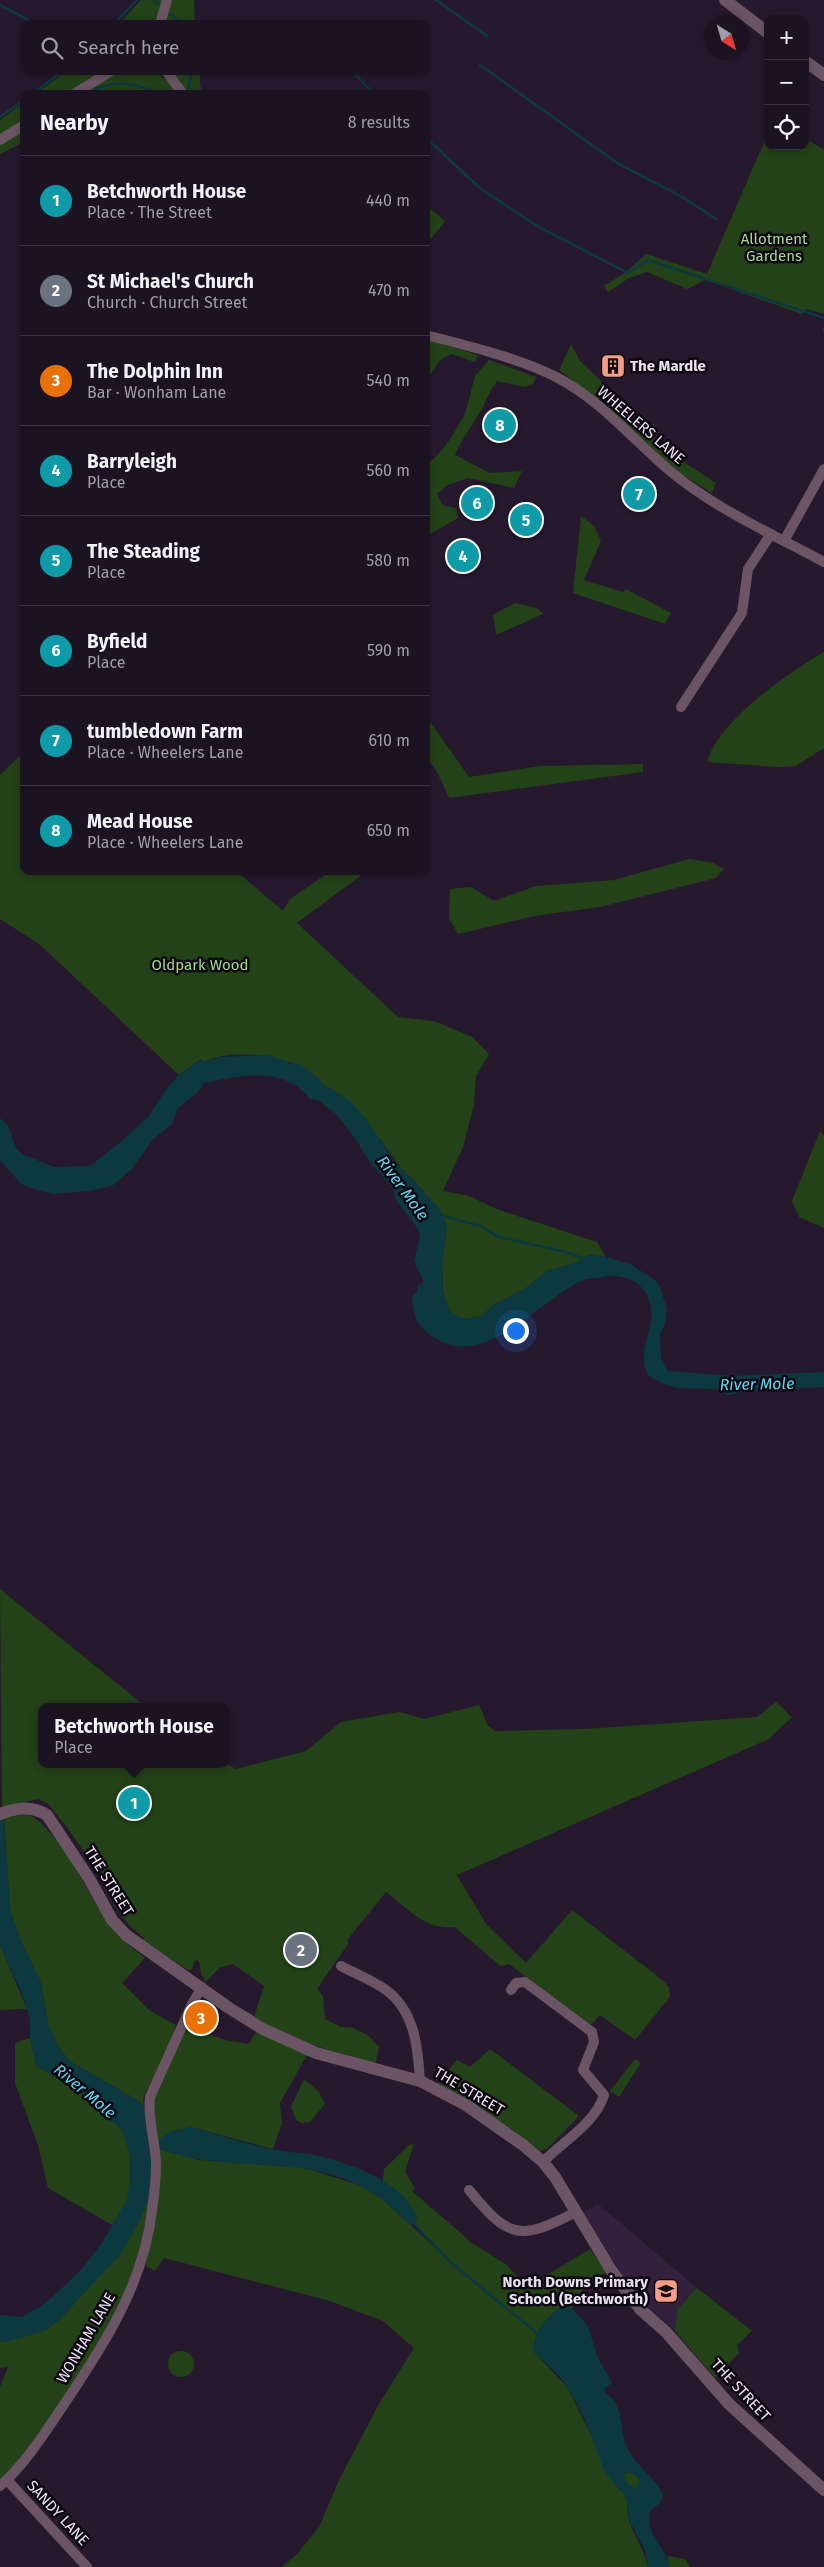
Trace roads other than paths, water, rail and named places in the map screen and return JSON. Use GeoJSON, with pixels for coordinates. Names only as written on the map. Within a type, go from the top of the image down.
{"type":"FeatureCollection","features":[{"type":"Feature","properties":{"kind":"street"},"geometry":{"type":"LineString","coordinates":[[161,20],[167,0]]}},
{"type":"Feature","properties":{"kind":"street"},"geometry":{"type":"LineString","coordinates":[[725,0],[764,30]]}},
{"type":"Feature","properties":{"kind":"street"},"geometry":{"type":"LineString","coordinates":[[809,64],[824,75]]}},
{"type":"Feature","properties":{"kind":"street"},"geometry":{"type":"LineString","coordinates":[[80,90],[105,75]]}},
{"type":"Feature","properties":{"kind":"street"},"geometry":{"type":"LineString","coordinates":[[169,75],[180,90]]}},
{"type":"Feature","properties":{"kind":"street"},"geometry":{"type":"LineString","coordinates":[[0,140],[20,128]]}},
{"type":"Feature","properties":{"kind":"street","name":"WHEELERS LANE"},"geometry":{"type":"LineString","coordinates":[[430,336],[456,342],[557,377],[595,403],[678,477],[771,534],[824,562]]}},
{"type":"Feature","properties":{"kind":"street"},"geometry":{"type":"LineString","coordinates":[[784,541],[824,469]]}},
{"type":"Feature","properties":{"kind":"street"},"geometry":{"type":"LineString","coordinates":[[681,707],[742,613],[748,570],[771,534]]}},
{"type":"Feature","properties":{"kind":"street","name":"THE STREET"},"geometry":{"type":"LineString","coordinates":[[4,1813],[23,1808],[38,1809],[47,1815],[90,1880],[112,1920],[126,1935],[202,1987],[229,2008],[290,2042],[316,2053],[420,2081],[466,2105],[543,2162],[555,2177],[611,2270],[640,2309],[666,2332],[729,2404],[824,2490]]}},
{"type":"Feature","properties":{"kind":"street"},"geometry":{"type":"LineString","coordinates":[[341,1966],[386,1990],[402,2007],[414,2029],[419,2053],[420,2081]]}},
{"type":"Feature","properties":{"kind":"street"},"geometry":{"type":"LineString","coordinates":[[511,1990],[516,1983],[525,1982],[592,2032],[594,2042],[583,2070],[604,2095],[601,2106],[591,2118],[543,2162]]}},
{"type":"Feature","properties":{"kind":"street","name":"WONHAM LANE"},"geometry":{"type":"LineString","coordinates":[[3,2483],[35,2447],[84,2374],[116,2322],[139,2273],[152,2213],[156,2164],[148,2112],[150,2097],[202,1987]]}},
{"type":"Feature","properties":{"kind":"street"},"geometry":{"type":"LineString","coordinates":[[470,2190],[502,2225],[517,2232],[528,2232],[544,2228],[576,2212]]}},
{"type":"Feature","properties":{"kind":"street","name":"SANDY LANE"},"geometry":{"type":"LineString","coordinates":[[3,2483],[87,2567]]}},
{"type":"Feature","properties":{"kind":"water","name":"River Mole"},"geometry":{"type":"Polygon","coordinates":[[[269,1055],[292,1064],[298,1063],[319,1079],[325,1087],[345,1097],[354,1105],[406,1175],[411,1177],[439,1209],[447,1226],[442,1269],[443,1292],[450,1311],[458,1317],[467,1319],[482,1316],[493,1305],[526,1288],[549,1270],[576,1263],[589,1255],[606,1257],[630,1264],[655,1280],[660,1287],[667,1309],[665,1325],[660,1333],[661,1358],[668,1371],[732,1376],[824,1372],[824,1387],[743,1392],[727,1395],[717,1390],[668,1385],[655,1379],[648,1375],[644,1364],[644,1353],[651,1321],[649,1299],[639,1285],[626,1278],[616,1276],[581,1281],[565,1290],[512,1329],[493,1339],[474,1345],[456,1346],[437,1339],[421,1326],[414,1311],[412,1296],[417,1292],[417,1286],[424,1282],[414,1261],[420,1237],[418,1229],[396,1200],[393,1189],[371,1164],[357,1141],[336,1114],[318,1100],[310,1099],[288,1081],[275,1077],[232,1077],[204,1083],[197,1093],[177,1109],[172,1124],[152,1140],[133,1168],[112,1186],[87,1191],[54,1194],[21,1184],[0,1160],[0,1118],[9,1127],[15,1147],[22,1154],[54,1167],[90,1166],[149,1116],[167,1088],[179,1075],[202,1059],[204,1062],[221,1057],[269,1055]]]}},
{"type":"Feature","properties":{"kind":"water","name":"River Mole"},"geometry":{"type":"Polygon","coordinates":[[[4,1818],[10,1909],[19,1937],[41,1983],[48,2024],[57,2044],[69,2061],[139,2101],[144,2107],[152,2163],[149,2198],[137,2226],[121,2254],[58,2321],[45,2331],[6,2342],[0,2341],[0,2315],[22,2317],[47,2302],[81,2270],[102,2243],[127,2200],[130,2179],[129,2152],[122,2130],[77,2091],[36,2065],[30,2038],[30,2020],[22,1993],[0,1945],[0,1819],[4,1818]]]}},
{"type":"Feature","properties":{"kind":"water"},"geometry":{"type":"Polygon","coordinates":[[[191,2127],[265,2148],[319,2156],[365,2171],[391,2186],[402,2195],[411,2205],[417,2217],[411,2225],[373,2193],[339,2177],[320,2172],[280,2166],[219,2162],[178,2155],[158,2149],[156,2141],[172,2131],[191,2127]]]}},
{"type":"Feature","properties":{"kind":"water"},"geometry":{"type":"Polygon","coordinates":[[[562,2307],[572,2308],[588,2326],[597,2356],[612,2383],[605,2388],[605,2393],[616,2404],[629,2451],[663,2494],[661,2502],[651,2510],[649,2519],[650,2526],[669,2567],[648,2567],[645,2550],[628,2518],[627,2503],[624,2495],[605,2473],[587,2424],[575,2400],[562,2379],[534,2352],[538,2331],[562,2307]],[[629,2472],[625,2473],[624,2480],[636,2489],[640,2479],[629,2472]]]}},
{"type":"Feature","properties":{"kind":"waterway"},"geometry":{"type":"LineString","coordinates":[[118,20],[137,0]]}},
{"type":"Feature","properties":{"kind":"waterway"},"geometry":{"type":"LineString","coordinates":[[154,0],[158,4]]}},
{"type":"Feature","properties":{"kind":"waterway"},"geometry":{"type":"LineString","coordinates":[[436,0],[487,36]]}},
{"type":"Feature","properties":{"kind":"waterway"},"geometry":{"type":"LineString","coordinates":[[0,5],[28,20]]}},
{"type":"Feature","properties":{"kind":"waterway"},"geometry":{"type":"LineString","coordinates":[[170,14],[177,20]]}},
{"type":"Feature","properties":{"kind":"waterway"},"geometry":{"type":"LineString","coordinates":[[480,65],[617,163],[684,198],[716,219]]}},
{"type":"Feature","properties":{"kind":"waterway"},"geometry":{"type":"LineString","coordinates":[[37,90],[58,75]]}},
{"type":"Feature","properties":{"kind":"waterway"},"geometry":{"type":"LineString","coordinates":[[188,90],[191,75]]}},
{"type":"Feature","properties":{"kind":"waterway"},"geometry":{"type":"LineString","coordinates":[[356,75],[370,90]]}},
{"type":"Feature","properties":{"kind":"waterway"},"geometry":{"type":"LineString","coordinates":[[94,90],[114,84],[132,85],[149,90]]}},
{"type":"Feature","properties":{"kind":"waterway"},"geometry":{"type":"LineString","coordinates":[[0,117],[20,103]]}},
{"type":"Feature","properties":{"kind":"waterway"},"geometry":{"type":"LineString","coordinates":[[430,142],[481,189],[537,226],[628,273],[648,260],[824,318]]}},
{"type":"Feature","properties":{"kind":"waterway","name":"River Mole"},"geometry":{"type":"LineString","coordinates":[[440,1215],[480,1226],[499,1237],[566,1252],[587,1260]]}},
{"type":"Feature","properties":{"kind":"waterway"},"geometry":{"type":"LineString","coordinates":[[412,2221],[449,2261],[538,2334]]}},
{"type":"Feature","properties":{"kind":"place","name":"The Mardle"},"geometry":{"type":"Point","coordinates":[613,366]}},
{"type":"Feature","properties":{"kind":"place","name":"Mead House"},"geometry":{"type":"Point","coordinates":[500,425]}},
{"type":"Feature","properties":{"kind":"place","name":"tumbledown Farm"},"geometry":{"type":"Point","coordinates":[639,494]}},
{"type":"Feature","properties":{"kind":"place","name":"Byfield"},"geometry":{"type":"Point","coordinates":[477,503]}},
{"type":"Feature","properties":{"kind":"place","name":"The Steading"},"geometry":{"type":"Point","coordinates":[526,520]}},
{"type":"Feature","properties":{"kind":"place","name":"Barryleigh"},"geometry":{"type":"Point","coordinates":[463,556]}},
{"type":"Feature","properties":{"kind":"place","name":"Betchworth House"},"geometry":{"type":"Point","coordinates":[134,1803]}},
{"type":"Feature","properties":{"kind":"place","name":"St Michael's Church"},"geometry":{"type":"Point","coordinates":[301,1950]}},
{"type":"Feature","properties":{"kind":"place","name":"The Dolphin Inn"},"geometry":{"type":"Point","coordinates":[201,2018]}},
{"type":"Feature","properties":{"kind":"place","name":"North Downs Primary School (Betchworth)"},"geometry":{"type":"Point","coordinates":[666,2291]}},
{"type":"Feature","properties":{"kind":"park label","name":"Allotment Gardens"},"geometry":{"type":"Point","coordinates":[774,248]}},
{"type":"Feature","properties":{"kind":"park label","name":"Oldpark Wood"},"geometry":{"type":"Point","coordinates":[200,965]}}]}
